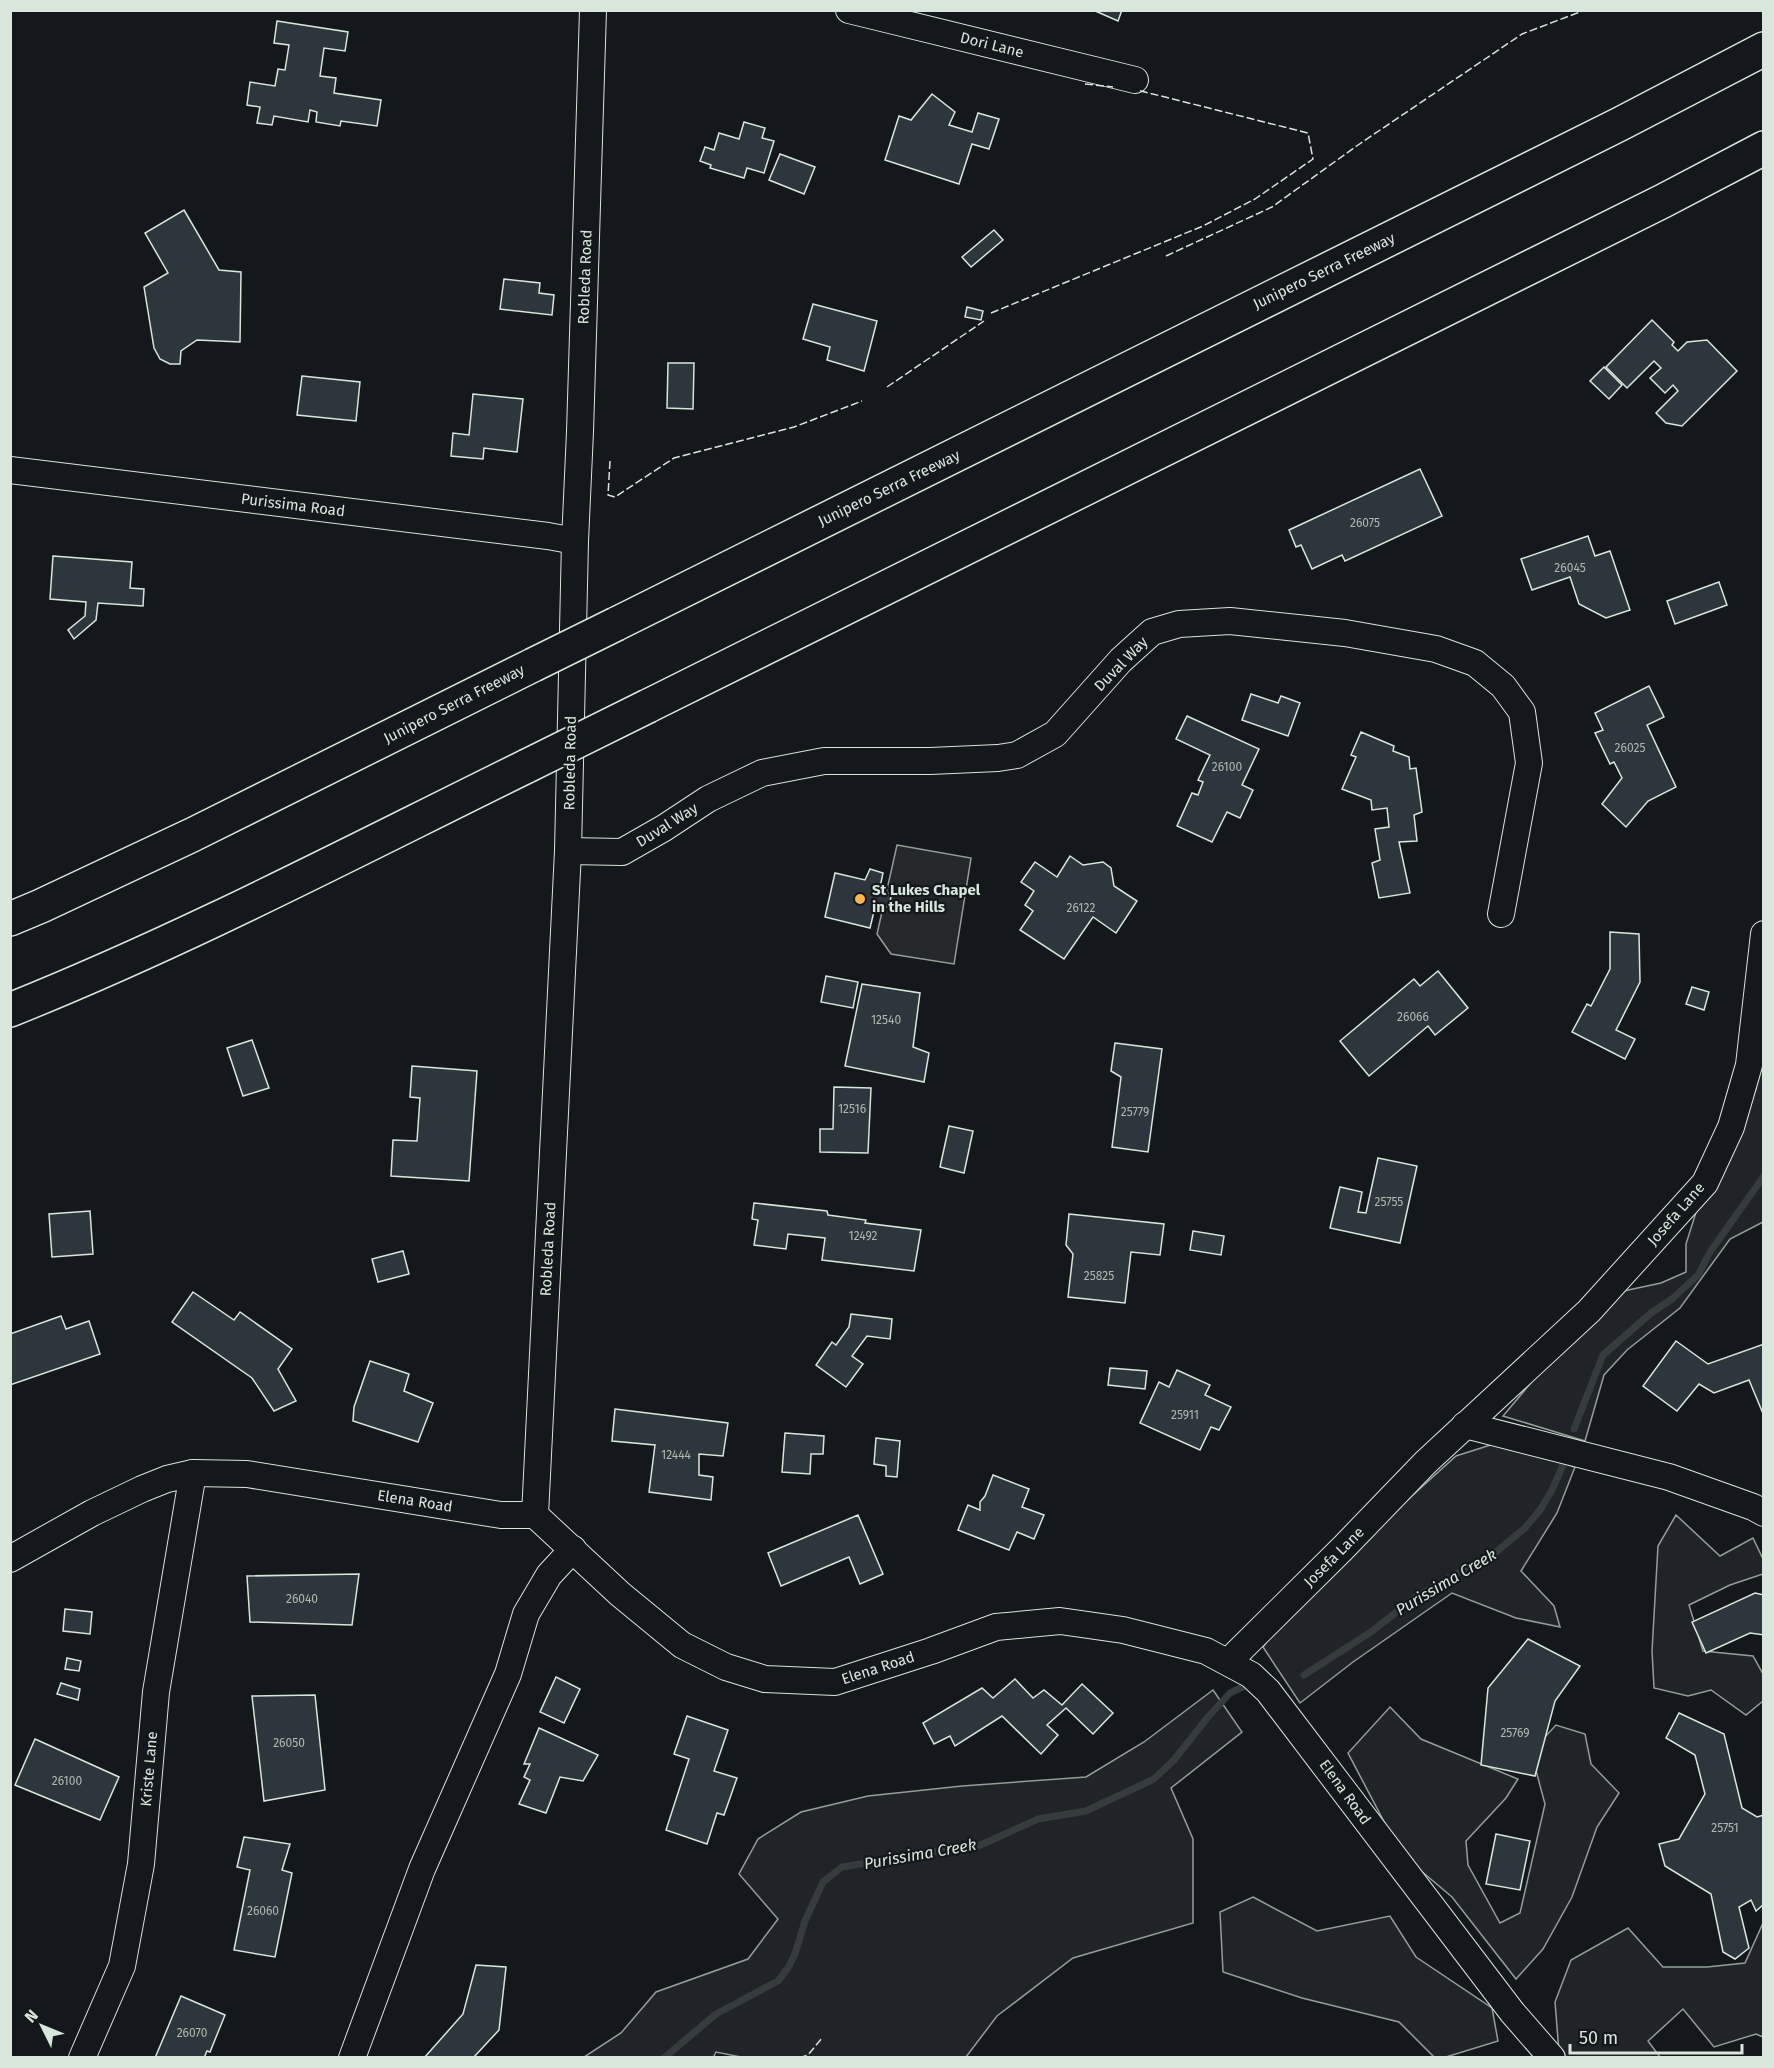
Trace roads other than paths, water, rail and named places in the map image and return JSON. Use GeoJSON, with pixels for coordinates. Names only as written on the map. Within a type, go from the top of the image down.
{"type":"FeatureCollection","features":[{"type":"Feature","properties":{"kind":"highway","name":"Junipero Serra Freeway"},"geometry":{"type":"LineString","coordinates":[[10,918],[41,906],[192,835],[1620,124],[1764,49]]}},
{"type":"Feature","properties":{"kind":"highway"},"geometry":{"type":"LineString","coordinates":[[10,1010],[75,984],[231,912],[1663,201],[1764,148]]}},
{"type":"Feature","properties":{"kind":"street","name":"Robleda Road"},"geometry":{"type":"LineString","coordinates":[[535,1515],[568,851],[575,541],[593,10]]}},
{"type":"Feature","properties":{"kind":"street","name":"Dori Lane"},"geometry":{"type":"LineString","coordinates":[[849,10],[1135,80]]}},
{"type":"Feature","properties":{"kind":"street","name":"Purissima Road"},"geometry":{"type":"LineString","coordinates":[[10,470],[575,541]]}},
{"type":"Feature","properties":{"kind":"street","name":"Duval Way"},"geometry":{"type":"LineString","coordinates":[[568,851],[622,852],[708,799],[762,773],[824,761],[930,761],[998,758],[1017,754],[1055,734],[1121,660],[1152,632],[1179,624],[1230,621],[1345,633],[1436,649],[1474,663],[1503,686],[1522,712],[1529,763],[1502,914]]}},
{"type":"Feature","properties":{"kind":"street","name":"Josefa Lane"},"geometry":{"type":"LineString","coordinates":[[1228,1662],[1426,1462],[1589,1311],[1705,1183],[1731,1127],[1749,1065],[1764,934]]}},
{"type":"Feature","properties":{"kind":"street"},"geometry":{"type":"LineString","coordinates":[[1465,1425],[1669,1477],[1764,1513]]}},
{"type":"Feature","properties":{"kind":"street","name":"Elena Road"},"geometry":{"type":"LineString","coordinates":[[10,1558],[92,1513],[167,1479],[193,1473],[247,1474],[501,1515],[535,1515],[620,1594],[682,1645],[726,1667],[765,1679],[835,1682],[996,1627],[1060,1621],[1133,1633],[1206,1651],[1251,1675],[1268,1691],[1512,2012],[1552,2058]]}},
{"type":"Feature","properties":{"kind":"street","name":"Kriste Lane"},"geometry":{"type":"LineString","coordinates":[[82,2058],[122,1966],[141,1864],[156,1692],[193,1473]]}},
{"type":"Feature","properties":{"kind":"street"},"geometry":{"type":"LineString","coordinates":[[351,2058],[422,1869],[508,1674],[526,1614],[549,1575],[573,1549]]}},
{"type":"Feature","properties":{"kind":"waterway","name":"Purissima Creek"},"geometry":{"type":"LineString","coordinates":[[1574,1429],[1603,1355],[1698,1275],[1710,1252],[1764,1176]]}},
{"type":"Feature","properties":{"kind":"waterway","name":"Purissima Creek"},"geometry":{"type":"LineString","coordinates":[[1304,1675],[1371,1632],[1417,1596],[1496,1552],[1525,1528],[1540,1510],[1563,1465]]}},
{"type":"Feature","properties":{"kind":"waterway","name":"Purissima Creek"},"geometry":{"type":"LineString","coordinates":[[664,2058],[716,2014],[778,1981],[795,1954],[805,1921],[823,1882],[842,1867],[946,1850],[974,1848],[1038,1819],[1086,1811],[1154,1779],[1174,1760],[1230,1693],[1251,1683]]}},
{"type":"Feature","properties":{"kind":"place","name":"St Lukes Chapel in the Hills"},"geometry":{"type":"Point","coordinates":[860,899]}}]}
